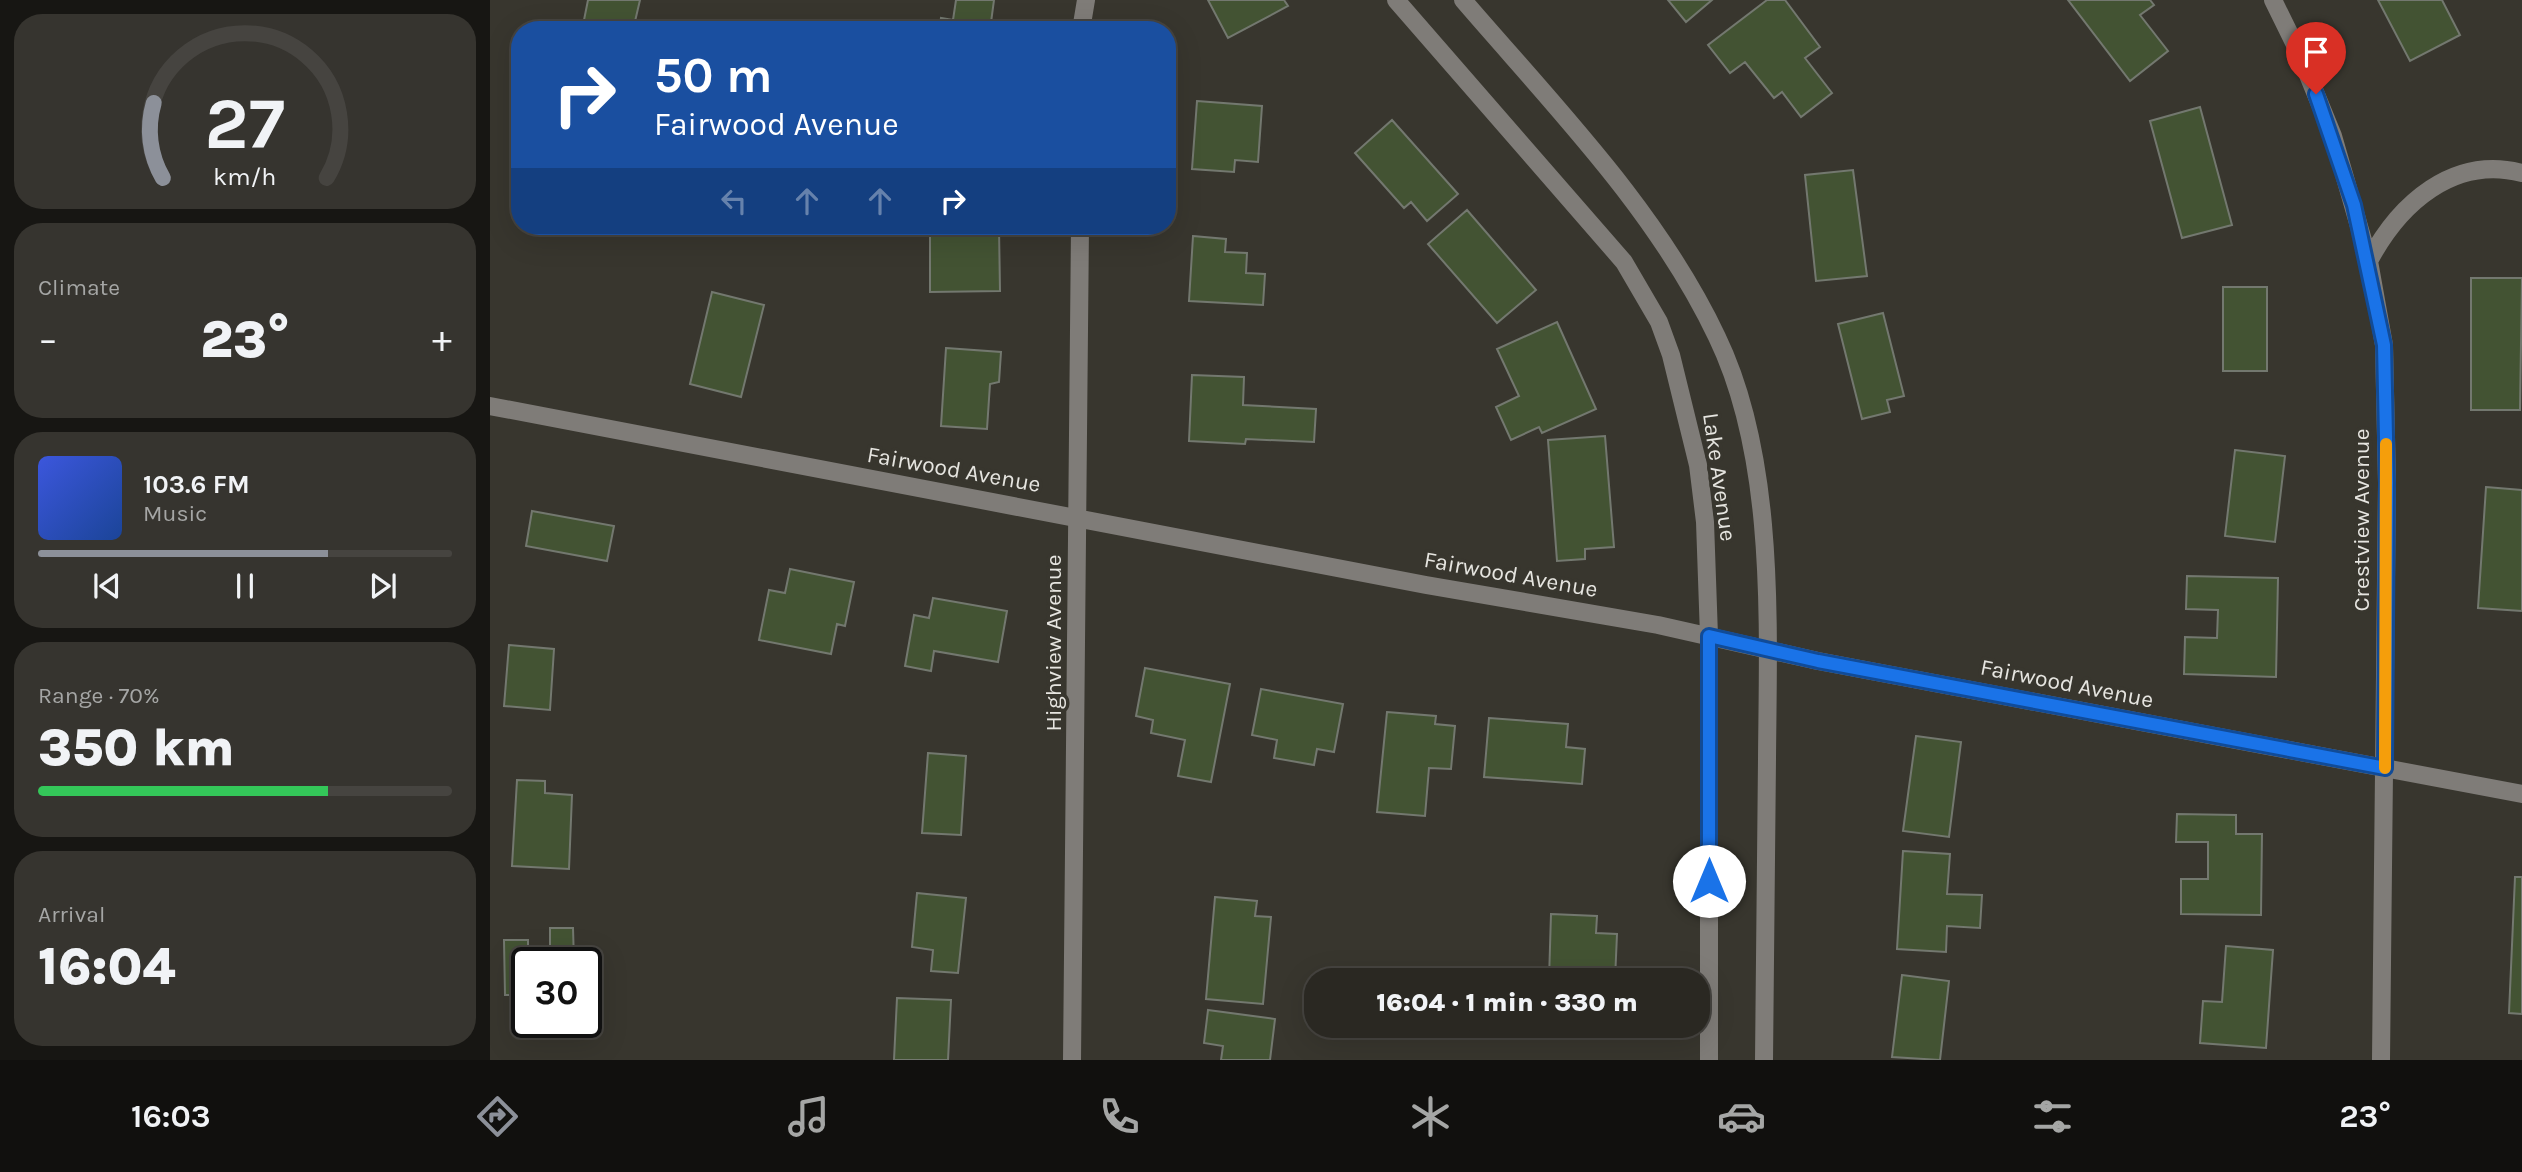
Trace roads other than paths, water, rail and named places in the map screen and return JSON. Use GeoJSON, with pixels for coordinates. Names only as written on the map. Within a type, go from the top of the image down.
{"type":"FeatureCollection","features":[{"type":"Feature","properties":{"kind":"street"},"geometry":{"type":"LineString","coordinates":[[1082,21],[1086,0]]}},
{"type":"Feature","properties":{"kind":"street","name":"Lake Avenue"},"geometry":{"type":"LineString","coordinates":[[1396,0],[1624,262],[1658,322],[1687,409],[1705,522],[1709,636],[1709,1060]]}},
{"type":"Feature","properties":{"kind":"street","name":"Lake Avenue"},"geometry":{"type":"LineString","coordinates":[[1464,0],[1636,205],[1679,267],[1719,339],[1737,385],[1759,481],[1768,650],[1763,1060]]}},
{"type":"Feature","properties":{"kind":"street","name":"Crestview Avenue"},"geometry":{"type":"LineString","coordinates":[[2273,0],[2299,53],[2333,136],[2369,261],[2384,345],[2387,483],[2381,1060]]}},
{"type":"Feature","properties":{"kind":"street"},"geometry":{"type":"LineString","coordinates":[[2369,261],[2399,216],[2442,181],[2468,170],[2505,168],[2522,173]]}},
{"type":"Feature","properties":{"kind":"street","name":"Highview Avenue"},"geometry":{"type":"LineString","coordinates":[[1072,1060],[1080,235]]}},
{"type":"Feature","properties":{"kind":"street","name":"Fairwood Avenue"},"geometry":{"type":"LineString","coordinates":[[490,406],[1077,516],[1426,585],[1709,636],[1768,650],[2522,793]]}}]}
